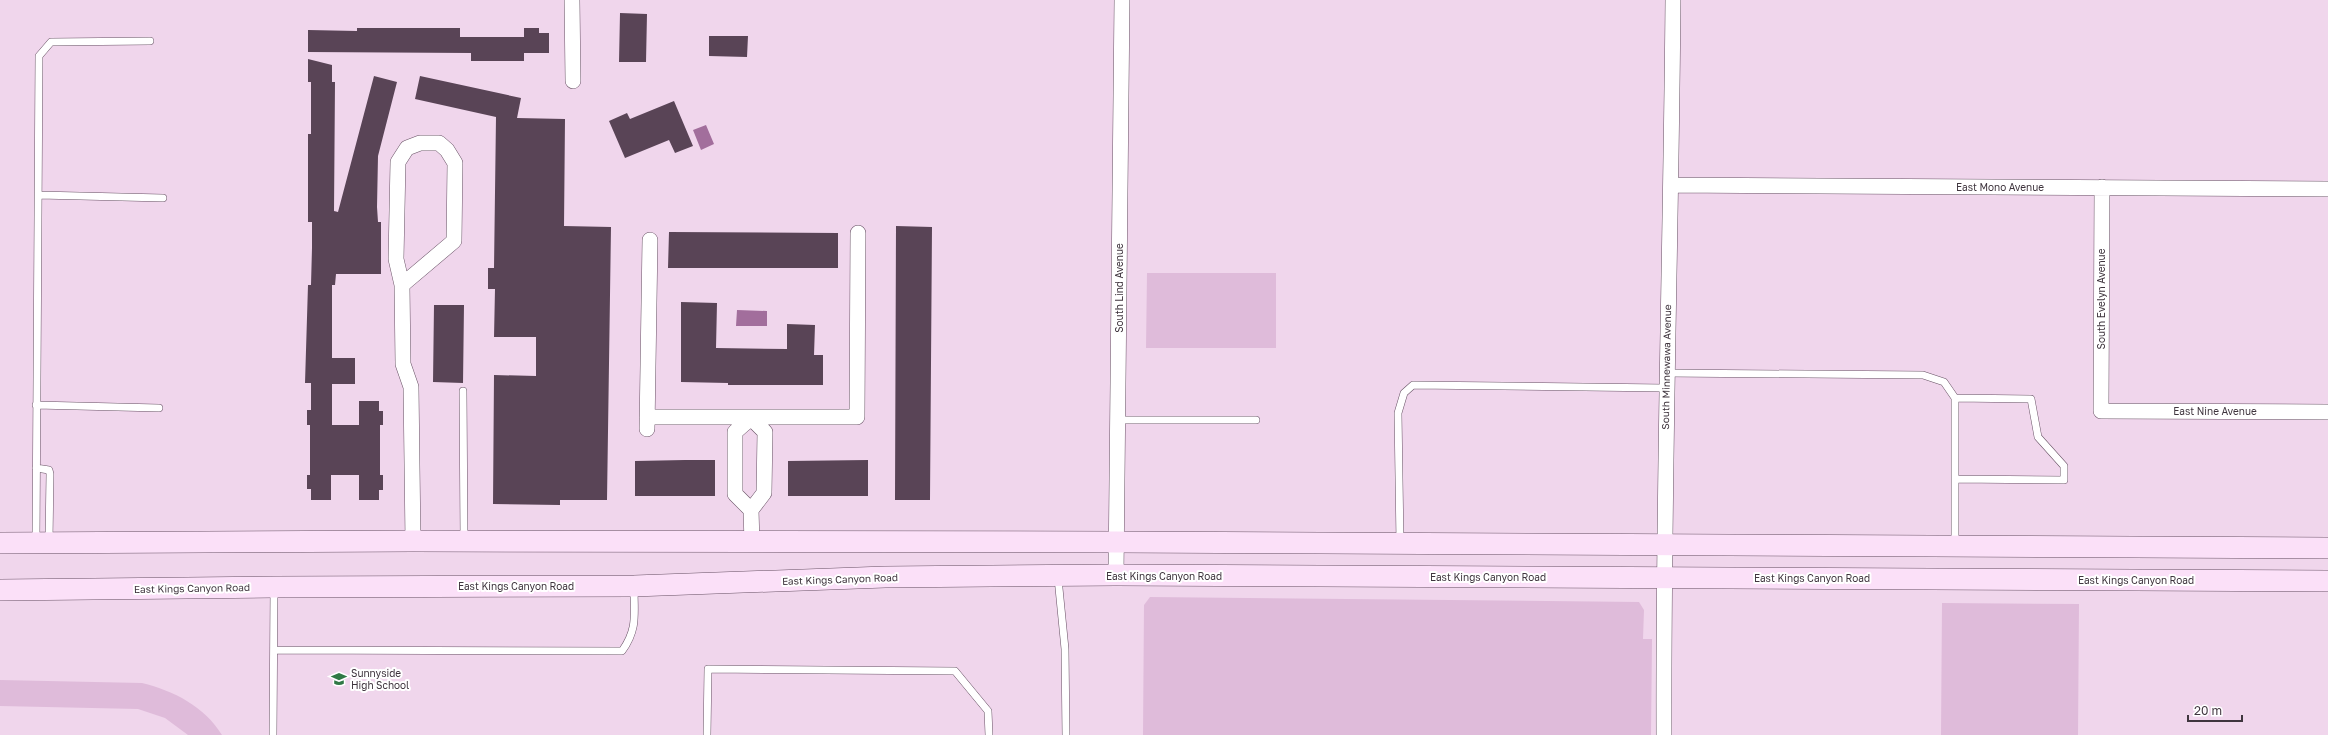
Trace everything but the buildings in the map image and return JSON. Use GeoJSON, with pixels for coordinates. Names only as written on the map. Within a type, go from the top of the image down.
{"type":"FeatureCollection","features":[{"type":"Feature","properties":{"kind":"main road"},"geometry":{"type":"LineString","coordinates":[[0,544],[413,541],[752,543],[1116,542],[1955,548],[2328,548]]}},
{"type":"Feature","properties":{"kind":"main road","name":"East Kings Canyon Road"},"geometry":{"type":"LineString","coordinates":[[0,590],[274,587],[634,586],[885,577],[1116,575],[2328,581]]}},
{"type":"Feature","properties":{"kind":"street"},"geometry":{"type":"LineString","coordinates":[[572,0],[573,81]]}},
{"type":"Feature","properties":{"kind":"street","name":"South Lind Avenue"},"geometry":{"type":"LineString","coordinates":[[1116,575],[1122,0]]}},
{"type":"Feature","properties":{"kind":"street","name":"South Minnewawa Avenue"},"geometry":{"type":"LineString","coordinates":[[1664,735],[1663,545],[1671,185],[1673,0]]}},
{"type":"Feature","properties":{"kind":"street"},"geometry":{"type":"LineString","coordinates":[[402,284],[454,241],[455,163],[448,150],[439,143],[420,143],[407,148],[398,162],[396,259],[402,284],[403,364],[411,387],[413,541]]}},
{"type":"Feature","properties":{"kind":"street","name":"East Mono Avenue"},"geometry":{"type":"LineString","coordinates":[[1671,185],[2328,189]]}},
{"type":"Feature","properties":{"kind":"street","name":"South Evelyn Avenue"},"geometry":{"type":"LineString","coordinates":[[2101,411],[2102,187]]}},
{"type":"Feature","properties":{"kind":"street"},"geometry":{"type":"LineString","coordinates":[[650,240],[647,423],[751,418],[857,417],[858,233]]}},
{"type":"Feature","properties":{"kind":"street","name":"East Nine Avenue"},"geometry":{"type":"LineString","coordinates":[[2101,411],[2328,412]]}},
{"type":"Feature","properties":{"kind":"street"},"geometry":{"type":"LineString","coordinates":[[751,418],[765,432],[764,494],[751,510],[752,543]]}},
{"type":"Feature","properties":{"kind":"street"},"geometry":{"type":"LineString","coordinates":[[751,418],[735,432],[734,494],[751,510]]}},
{"type":"Feature","properties":{"kind":"lane"},"geometry":{"type":"LineString","coordinates":[[43,543],[36,468],[40,56],[51,42],[150,41]]}},
{"type":"Feature","properties":{"kind":"lane"},"geometry":{"type":"LineString","coordinates":[[39,195],[163,198]]}},
{"type":"Feature","properties":{"kind":"lane"},"geometry":{"type":"LineString","coordinates":[[1400,544],[1398,413],[1404,393],[1413,385],[1923,375],[1944,382],[1954,398],[1955,548]]}},
{"type":"Feature","properties":{"kind":"lane"},"geometry":{"type":"LineString","coordinates":[[463,391],[464,541]]}},
{"type":"Feature","properties":{"kind":"lane"},"geometry":{"type":"LineString","coordinates":[[1954,398],[2031,399],[2038,437],[2064,466],[2064,480],[1954,479]]}},
{"type":"Feature","properties":{"kind":"lane"},"geometry":{"type":"LineString","coordinates":[[36,405],[159,408]]}},
{"type":"Feature","properties":{"kind":"lane"},"geometry":{"type":"LineString","coordinates":[[1118,420],[1256,420]]}},
{"type":"Feature","properties":{"kind":"lane"},"geometry":{"type":"LineString","coordinates":[[36,468],[45,468],[49,470],[50,474],[43,543]]}},
{"type":"Feature","properties":{"kind":"lane"},"geometry":{"type":"LineString","coordinates":[[1058,576],[1064,649],[1066,735]]}},
{"type":"Feature","properties":{"kind":"lane"},"geometry":{"type":"LineString","coordinates":[[274,650],[622,651],[632,638],[634,619],[634,586]]}},
{"type":"Feature","properties":{"kind":"lane"},"geometry":{"type":"LineString","coordinates":[[273,735],[274,587]]}},
{"type":"Feature","properties":{"kind":"lane"},"geometry":{"type":"LineString","coordinates":[[708,735],[708,669],[955,671],[988,711],[989,735]]}},
{"type":"Feature","properties":{"kind":"shaded area"},"geometry":{"type":"Polygon","coordinates":[[[706,125],[714,144],[701,150],[693,130],[706,125]]]}},
{"type":"Feature","properties":{"kind":"shaded area"},"geometry":{"type":"Polygon","coordinates":[[[1147,273],[1276,273],[1276,348],[1146,348],[1147,273]]]}},
{"type":"Feature","properties":{"kind":"shaded area"},"geometry":{"type":"Polygon","coordinates":[[[737,310],[767,311],[767,326],[736,326],[737,310]]]}},
{"type":"Feature","properties":{"kind":"shaded area"},"geometry":{"type":"Polygon","coordinates":[[[1150,597],[1639,602],[1644,610],[1643,639],[1652,639],[1651,735],[1143,735],[1144,605],[1150,597]]]}},
{"type":"Feature","properties":{"kind":"shaded area"},"geometry":{"type":"Polygon","coordinates":[[[1942,603],[2079,604],[2078,735],[1941,735],[1942,603]]]}},
{"type":"Feature","properties":{"kind":"shaded area"},"geometry":{"type":"Polygon","coordinates":[[[0,680],[142,683],[165,690],[187,701],[206,716],[222,735],[188,735],[165,718],[138,709],[0,706],[0,680]]]}},
{"type":"Feature","properties":{"kind":"place","name":"Sunnyside High School"},"geometry":{"type":"Point","coordinates":[339,679]}}]}
